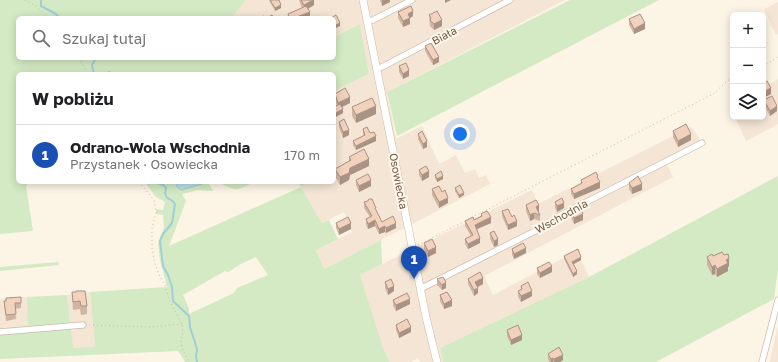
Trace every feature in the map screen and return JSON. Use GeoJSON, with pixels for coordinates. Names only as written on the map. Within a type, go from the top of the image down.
{"type":"FeatureCollection","features":[{"type":"Feature","properties":{"kind":"street","name":"Osowiecka"},"geometry":{"type":"LineString","coordinates":[[363,0],[420,288],[437,362]]}},
{"type":"Feature","properties":{"kind":"street"},"geometry":{"type":"LineString","coordinates":[[367,22],[412,0]]}},
{"type":"Feature","properties":{"kind":"street","name":"Biała"},"geometry":{"type":"LineString","coordinates":[[376,68],[382,67],[510,0]]}},
{"type":"Feature","properties":{"kind":"street","name":"Wschodnia"},"geometry":{"type":"LineString","coordinates":[[420,288],[549,224],[559,216],[702,143]]}},
{"type":"Feature","properties":{"kind":"street"},"geometry":{"type":"LineString","coordinates":[[762,362],[778,300]]}},
{"type":"Feature","properties":{"kind":"street"},"geometry":{"type":"LineString","coordinates":[[0,332],[83,325]]}},
{"type":"Feature","properties":{"kind":"path"},"geometry":{"type":"LineString","coordinates":[[26,0],[48,16]]}},
{"type":"Feature","properties":{"kind":"path"},"geometry":{"type":"LineString","coordinates":[[766,64],[778,57]]}},
{"type":"Feature","properties":{"kind":"path"},"geometry":{"type":"LineString","coordinates":[[80,60],[87,72]]}},
{"type":"Feature","properties":{"kind":"path"},"geometry":{"type":"LineString","coordinates":[[412,247],[423,243],[713,94],[730,79]]}},
{"type":"Feature","properties":{"kind":"path"},"geometry":{"type":"LineString","coordinates":[[141,184],[154,200],[156,212],[152,236],[154,260],[158,273],[165,285],[169,300],[182,324],[182,350],[190,362]]}},
{"type":"Feature","properties":{"kind":"path"},"geometry":{"type":"LineString","coordinates":[[83,325],[151,327],[182,324]]}},
{"type":"Feature","properties":{"kind":"shaded area"},"geometry":{"type":"Polygon","coordinates":[[[246,0],[565,0],[387,92],[396,139],[422,126],[439,164],[456,155],[465,173],[475,169],[479,178],[486,175],[490,184],[324,269],[316,250],[352,232],[344,212],[322,223],[301,187],[306,184],[336,184],[336,90],[369,74],[360,24],[336,36],[336,16],[233,16],[246,0]]]}},
{"type":"Feature","properties":{"kind":"shaded area"},"geometry":{"type":"Polygon","coordinates":[[[778,2],[778,34],[776,35],[764,9],[778,2]]]}},
{"type":"Feature","properties":{"kind":"shaded area"},"geometry":{"type":"Polygon","coordinates":[[[778,79],[778,124],[746,141],[736,120],[766,120],[766,86],[778,79]]]}},
{"type":"Feature","properties":{"kind":"shaded area"},"geometry":{"type":"Polygon","coordinates":[[[691,127],[701,141],[665,161],[673,177],[484,276],[493,295],[577,251],[589,277],[440,348],[443,362],[420,362],[418,358],[411,362],[390,362],[384,350],[360,275],[532,190],[538,204],[691,127]]]}},
{"type":"Feature","properties":{"kind":"shaded area"},"geometry":{"type":"Polygon","coordinates":[[[90,292],[95,346],[72,348],[67,295],[90,292]]]}},
{"type":"Feature","properties":{"kind":"shaded area"},"geometry":{"type":"Polygon","coordinates":[[[27,297],[29,326],[0,328],[0,299],[27,297]]]}},
{"type":"Feature","properties":{"kind":"shaded area"},"geometry":{"type":"Polygon","coordinates":[[[778,325],[778,362],[770,362],[778,325]]]}},
{"type":"Feature","properties":{"kind":"green space"},"geometry":{"type":"Polygon","coordinates":[[[0,0],[246,0],[233,16],[16,16],[16,60],[336,60],[336,36],[360,24],[369,74],[336,90],[336,72],[16,72],[16,184],[28,184],[26,186],[33,231],[0,234],[0,0]]]}},
{"type":"Feature","properties":{"kind":"green space"},"geometry":{"type":"Polygon","coordinates":[[[570,0],[659,0],[397,136],[387,92],[570,0]]]}},
{"type":"Feature","properties":{"kind":"green space"},"geometry":{"type":"Polygon","coordinates":[[[778,176],[778,269],[774,299],[656,362],[443,362],[440,348],[589,277],[778,176]]]}},
{"type":"Feature","properties":{"kind":"green space"},"geometry":{"type":"Polygon","coordinates":[[[146,184],[209,184],[213,191],[198,190],[182,194],[186,201],[169,246],[301,187],[322,223],[329,220],[338,239],[316,250],[324,269],[381,240],[382,264],[360,275],[384,350],[390,362],[185,362],[178,351],[0,359],[0,328],[28,326],[27,297],[67,295],[73,348],[95,346],[90,292],[167,287],[160,260],[158,243],[164,228],[163,215],[156,214],[156,209],[163,210],[165,202],[155,196],[146,184]],[[256,257],[228,272],[225,271],[183,295],[189,308],[189,314],[234,293],[237,288],[268,275],[256,257]]]}},
{"type":"Feature","properties":{"kind":"green space"},"geometry":{"type":"Polygon","coordinates":[[[222,184],[249,184],[239,189],[232,189],[222,184]]]}},
{"type":"Feature","properties":{"kind":"green space"},"geometry":{"type":"Polygon","coordinates":[[[299,184],[306,184],[301,187],[299,184]]]}},
{"type":"Feature","properties":{"kind":"green space"},"geometry":{"type":"Polygon","coordinates":[[[58,262],[59,265],[0,271],[0,267],[58,262]]]}},
{"type":"Feature","properties":{"kind":"water"},"geometry":{"type":"Polygon","coordinates":[[[176,184],[202,184],[181,190],[177,187],[176,184]]]}},
{"type":"Feature","properties":{"kind":"building"},"geometry":{"type":"Polygon","coordinates":[[[270,0],[279,0],[281,5],[275,8],[270,0]]]}},
{"type":"Feature","properties":{"kind":"building"},"geometry":{"type":"Polygon","coordinates":[[[301,0],[313,0],[304,5],[301,0]]]}},
{"type":"Feature","properties":{"kind":"building"},"geometry":{"type":"Polygon","coordinates":[[[306,6],[310,12],[299,16],[288,16],[288,14],[306,6]]]}},
{"type":"Feature","properties":{"kind":"building"},"geometry":{"type":"Polygon","coordinates":[[[411,6],[413,11],[408,14],[410,18],[403,21],[398,12],[411,6]]]}},
{"type":"Feature","properties":{"kind":"building"},"geometry":{"type":"Polygon","coordinates":[[[437,11],[442,20],[434,24],[430,20],[431,18],[429,15],[437,11]]]}},
{"type":"Feature","properties":{"kind":"building"},"geometry":{"type":"Polygon","coordinates":[[[640,14],[645,23],[634,29],[629,19],[640,14]]]}},
{"type":"Feature","properties":{"kind":"building"},"geometry":{"type":"Polygon","coordinates":[[[336,15],[340,23],[336,25],[336,16],[334,16],[336,15]]]}},
{"type":"Feature","properties":{"kind":"building"},"geometry":{"type":"Polygon","coordinates":[[[431,43],[439,57],[433,60],[425,46],[431,43]]]}},
{"type":"Feature","properties":{"kind":"building"},"geometry":{"type":"Polygon","coordinates":[[[406,63],[409,70],[403,74],[399,66],[406,63]]]}},
{"type":"Feature","properties":{"kind":"building"},"geometry":{"type":"Polygon","coordinates":[[[766,82],[771,88],[766,90],[766,84],[766,82]]]}},
{"type":"Feature","properties":{"kind":"building"},"geometry":{"type":"Polygon","coordinates":[[[345,88],[350,97],[338,103],[336,93],[345,88]]]}},
{"type":"Feature","properties":{"kind":"building"},"geometry":{"type":"Polygon","coordinates":[[[772,96],[777,106],[770,111],[766,104],[766,99],[772,96]]]}},
{"type":"Feature","properties":{"kind":"building"},"geometry":{"type":"Polygon","coordinates":[[[372,98],[376,106],[356,115],[352,107],[372,98]]]}},
{"type":"Feature","properties":{"kind":"building"},"geometry":{"type":"Polygon","coordinates":[[[340,104],[343,109],[336,113],[336,106],[340,104]]]}},
{"type":"Feature","properties":{"kind":"building"},"geometry":{"type":"Polygon","coordinates":[[[344,119],[349,130],[343,132],[339,122],[344,119]]]}},
{"type":"Feature","properties":{"kind":"building"},"geometry":{"type":"Polygon","coordinates":[[[686,124],[691,134],[678,141],[673,131],[686,124]]]}},
{"type":"Feature","properties":{"kind":"building"},"geometry":{"type":"Polygon","coordinates":[[[367,127],[370,133],[374,132],[376,136],[356,146],[353,141],[365,135],[363,129],[367,127]]]}},
{"type":"Feature","properties":{"kind":"building"},"geometry":{"type":"Polygon","coordinates":[[[422,131],[427,141],[423,144],[418,134],[422,131]]]}},
{"type":"Feature","properties":{"kind":"building"},"geometry":{"type":"Polygon","coordinates":[[[364,149],[369,159],[350,168],[349,173],[340,177],[336,168],[351,160],[349,157],[364,149]]]}},
{"type":"Feature","properties":{"kind":"building"},"geometry":{"type":"Polygon","coordinates":[[[426,166],[429,171],[422,175],[419,170],[426,166]]]}},
{"type":"Feature","properties":{"kind":"building"},"geometry":{"type":"Polygon","coordinates":[[[441,171],[443,176],[437,179],[435,175],[441,171]]]}},
{"type":"Feature","properties":{"kind":"building"},"geometry":{"type":"Polygon","coordinates":[[[596,172],[600,182],[574,194],[571,189],[582,183],[581,180],[596,172]]]}},
{"type":"Feature","properties":{"kind":"building"},"geometry":{"type":"Polygon","coordinates":[[[368,174],[371,180],[359,186],[356,180],[368,174]]]}},
{"type":"Feature","properties":{"kind":"building"},"geometry":{"type":"Polygon","coordinates":[[[638,176],[642,184],[632,188],[629,183],[638,176]]]}},
{"type":"Feature","properties":{"kind":"building"},"geometry":{"type":"Polygon","coordinates":[[[460,185],[464,193],[459,195],[455,188],[460,185]]]}},
{"type":"Feature","properties":{"kind":"building"},"geometry":{"type":"Polygon","coordinates":[[[439,186],[442,192],[445,190],[448,198],[439,202],[432,189],[439,186]]]}},
{"type":"Feature","properties":{"kind":"building"},"geometry":{"type":"Polygon","coordinates":[[[562,198],[564,203],[557,206],[555,202],[562,198]]]}},
{"type":"Feature","properties":{"kind":"building"},"geometry":{"type":"Polygon","coordinates":[[[369,199],[372,199],[382,222],[393,216],[396,223],[386,228],[385,226],[379,229],[375,220],[368,224],[366,219],[372,216],[364,202],[368,201],[369,199]]]}},
{"type":"Feature","properties":{"kind":"building"},"geometry":{"type":"Polygon","coordinates":[[[536,200],[539,205],[536,207],[540,215],[534,213],[530,215],[526,205],[536,200]]]}},
{"type":"Feature","properties":{"kind":"building"},"geometry":{"type":"Polygon","coordinates":[[[579,205],[583,214],[574,218],[570,210],[579,205]]]}},
{"type":"Feature","properties":{"kind":"building"},"geometry":{"type":"Polygon","coordinates":[[[508,209],[512,217],[514,215],[517,221],[508,225],[502,211],[508,209]]]}},
{"type":"Feature","properties":{"kind":"building"},"geometry":{"type":"Polygon","coordinates":[[[487,211],[491,217],[475,225],[480,238],[468,244],[465,239],[473,235],[465,221],[473,217],[474,220],[482,216],[481,214],[487,211]]]}},
{"type":"Feature","properties":{"kind":"building"},"geometry":{"type":"Polygon","coordinates":[[[348,217],[351,223],[339,229],[336,223],[348,217]]]}},
{"type":"Feature","properties":{"kind":"building"},"geometry":{"type":"Polygon","coordinates":[[[494,231],[498,239],[494,241],[490,233],[494,231]]]}},
{"type":"Feature","properties":{"kind":"building"},"geometry":{"type":"Polygon","coordinates":[[[432,239],[436,247],[428,251],[424,243],[432,239]]]}},
{"type":"Feature","properties":{"kind":"building"},"geometry":{"type":"Polygon","coordinates":[[[523,243],[526,248],[514,254],[512,249],[523,243]]]}},
{"type":"Feature","properties":{"kind":"building"},"geometry":{"type":"Polygon","coordinates":[[[578,249],[581,257],[572,262],[577,271],[573,274],[564,256],[578,249]]]}},
{"type":"Feature","properties":{"kind":"building"},"geometry":{"type":"Polygon","coordinates":[[[722,252],[724,255],[728,254],[729,258],[726,260],[728,263],[717,269],[715,265],[712,267],[707,257],[712,254],[713,256],[722,252]]]}},
{"type":"Feature","properties":{"kind":"building"},"geometry":{"type":"Polygon","coordinates":[[[549,262],[552,266],[540,273],[537,268],[549,262]]]}},
{"type":"Feature","properties":{"kind":"building"},"geometry":{"type":"Polygon","coordinates":[[[480,272],[483,278],[475,282],[478,288],[474,290],[468,279],[480,272]]]}},
{"type":"Feature","properties":{"kind":"building"},"geometry":{"type":"Polygon","coordinates":[[[443,277],[446,282],[442,285],[437,279],[443,277]]]}},
{"type":"Feature","properties":{"kind":"building"},"geometry":{"type":"Polygon","coordinates":[[[391,279],[394,286],[388,289],[385,282],[391,279]]]}},
{"type":"Feature","properties":{"kind":"building"},"geometry":{"type":"Polygon","coordinates":[[[528,282],[532,291],[521,296],[518,291],[522,289],[521,286],[528,282]]]}},
{"type":"Feature","properties":{"kind":"building"},"geometry":{"type":"Polygon","coordinates":[[[85,291],[87,306],[81,306],[80,301],[73,302],[72,292],[85,291]]]}},
{"type":"Feature","properties":{"kind":"building"},"geometry":{"type":"Polygon","coordinates":[[[447,292],[452,300],[444,304],[440,295],[447,292]]]}},
{"type":"Feature","properties":{"kind":"building"},"geometry":{"type":"Polygon","coordinates":[[[407,293],[410,299],[396,305],[393,300],[407,293]]]}},
{"type":"Feature","properties":{"kind":"building"},"geometry":{"type":"Polygon","coordinates":[[[21,297],[21,303],[15,303],[16,314],[6,315],[4,301],[6,301],[6,298],[21,297]]]}},
{"type":"Feature","properties":{"kind":"building"},"geometry":{"type":"Polygon","coordinates":[[[407,319],[411,327],[399,333],[396,325],[407,319]]]}},
{"type":"Feature","properties":{"kind":"building"},"geometry":{"type":"Polygon","coordinates":[[[518,325],[522,335],[511,340],[507,330],[518,325]]]}},
{"type":"Feature","properties":{"kind":"building"},"geometry":{"type":"Polygon","coordinates":[[[559,347],[563,355],[551,359],[548,354],[559,347]]]}},
{"type":"Feature","properties":{"kind":"waterway"},"geometry":{"type":"LineString","coordinates":[[41,0],[41,6],[58,16]]}},
{"type":"Feature","properties":{"kind":"waterway"},"geometry":{"type":"LineString","coordinates":[[94,72],[92,65],[95,60]]}},
{"type":"Feature","properties":{"kind":"waterway"},"geometry":{"type":"LineString","coordinates":[[161,184],[166,188],[166,197],[175,204],[172,223],[163,234],[160,241],[163,266],[172,287],[173,301],[189,316],[190,327],[197,349],[197,362]]}},
{"type":"Feature","properties":{"kind":"place","name":"Odrano-Wola Wschodnia"},"geometry":{"type":"Point","coordinates":[414,279]}}]}
